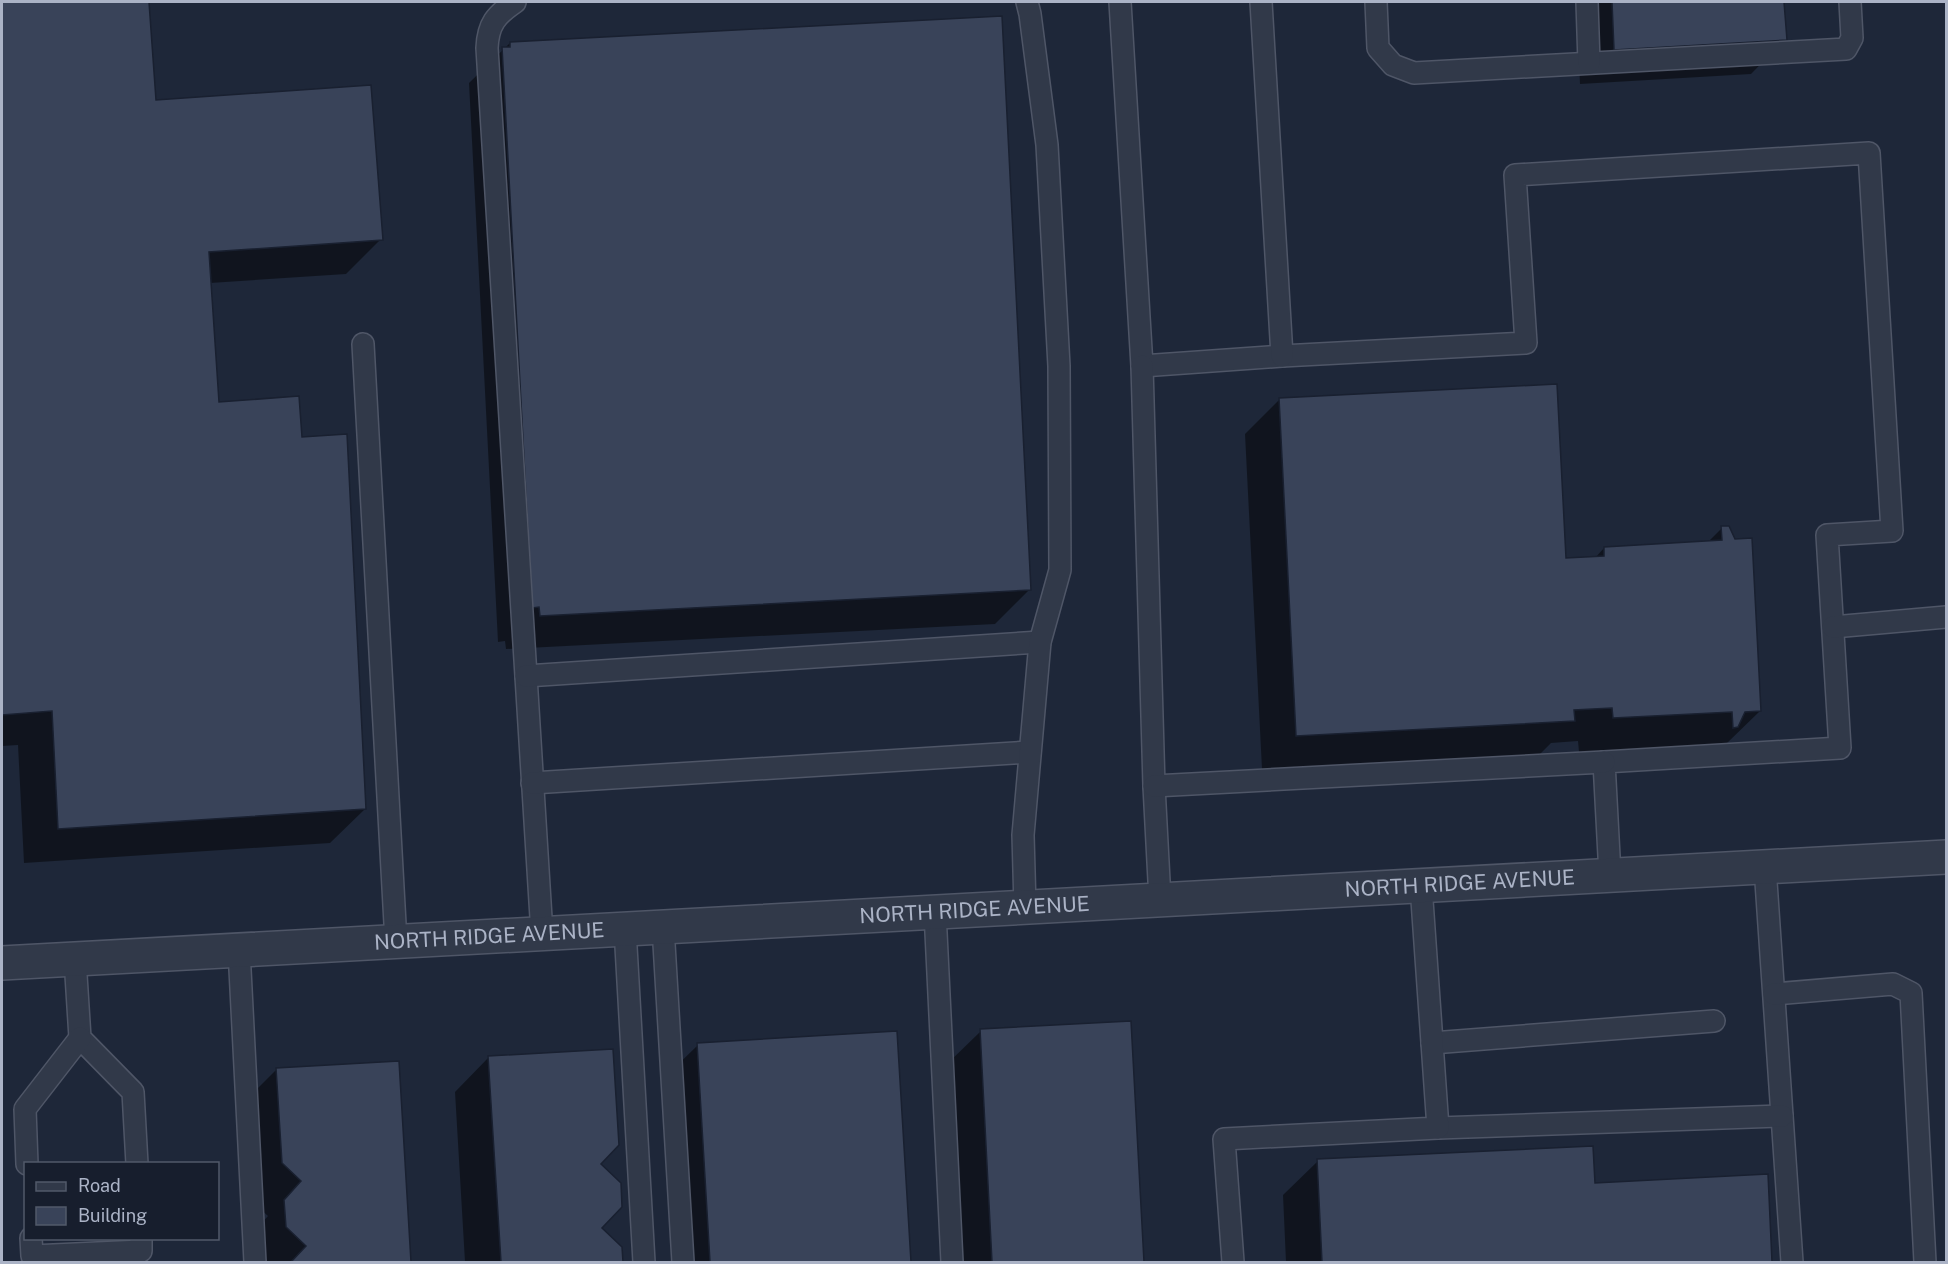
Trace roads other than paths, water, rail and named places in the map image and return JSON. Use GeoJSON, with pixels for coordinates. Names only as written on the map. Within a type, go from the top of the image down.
{"type":"FeatureCollection","features":[{"type":"Feature","properties":{"kind":"street","name":"NORTH RIDGE AVENUE"},"geometry":{"type":"LineString","coordinates":[[2,963],[1947,857]]}},
{"type":"Feature","properties":{"kind":"lane"},"geometry":{"type":"LineString","coordinates":[[515,2],[495,19],[488,34],[487,48],[542,934]]}},
{"type":"Feature","properties":{"kind":"lane"},"geometry":{"type":"LineString","coordinates":[[1025,907],[1023,835],[1040,642],[1060,570],[1059,366],[1047,145],[1027,2]]}},
{"type":"Feature","properties":{"kind":"lane"},"geometry":{"type":"LineString","coordinates":[[1120,2],[1142,366],[1154,786],[1160,900]]}},
{"type":"Feature","properties":{"kind":"lane"},"geometry":{"type":"LineString","coordinates":[[1261,2],[1282,356]]}},
{"type":"Feature","properties":{"kind":"lane"},"geometry":{"type":"LineString","coordinates":[[1376,2],[1378,48],[1393,65],[1414,73],[1846,49],[1852,38],[1850,2]]}},
{"type":"Feature","properties":{"kind":"lane"},"geometry":{"type":"LineString","coordinates":[[1587,2],[1589,63]]}},
{"type":"Feature","properties":{"kind":"lane"},"geometry":{"type":"LineString","coordinates":[[1142,366],[1526,343],[1515,175],[1869,153],[1892,531],[1827,535],[1840,748],[1154,786]]}},
{"type":"Feature","properties":{"kind":"lane"},"geometry":{"type":"LineString","coordinates":[[363,344],[396,942]]}},
{"type":"Feature","properties":{"kind":"lane"},"geometry":{"type":"LineString","coordinates":[[1833,627],[1947,617]]}},
{"type":"Feature","properties":{"kind":"lane"},"geometry":{"type":"LineString","coordinates":[[526,676],[1040,642]]}},
{"type":"Feature","properties":{"kind":"lane"},"geometry":{"type":"LineString","coordinates":[[532,783],[1030,752]]}},
{"type":"Feature","properties":{"kind":"lane"},"geometry":{"type":"LineString","coordinates":[[1604,762],[1610,875]]}},
{"type":"Feature","properties":{"kind":"lane"},"geometry":{"type":"LineString","coordinates":[[1764,867],[1792,1263]]}},
{"type":"Feature","properties":{"kind":"lane"},"geometry":{"type":"LineString","coordinates":[[1422,886],[1438,1128]]}},
{"type":"Feature","properties":{"kind":"lane"},"geometry":{"type":"LineString","coordinates":[[935,912],[952,1263]]}},
{"type":"Feature","properties":{"kind":"lane"},"geometry":{"type":"LineString","coordinates":[[663,927],[683,1263]]}},
{"type":"Feature","properties":{"kind":"lane"},"geometry":{"type":"LineString","coordinates":[[625,929],[644,1263]]}},
{"type":"Feature","properties":{"kind":"lane"},"geometry":{"type":"LineString","coordinates":[[240,950],[255,1263]]}},
{"type":"Feature","properties":{"kind":"lane"},"geometry":{"type":"LineString","coordinates":[[75,959],[80,1038],[133,1092],[137,1162]]}},
{"type":"Feature","properties":{"kind":"lane"},"geometry":{"type":"LineString","coordinates":[[1774,994],[1893,984],[1911,993],[1925,1263]]}},
{"type":"Feature","properties":{"kind":"lane"},"geometry":{"type":"LineString","coordinates":[[1432,1043],[1714,1021]]}},
{"type":"Feature","properties":{"kind":"lane"},"geometry":{"type":"LineString","coordinates":[[27,1162],[25,1109],[80,1038]]}},
{"type":"Feature","properties":{"kind":"lane"},"geometry":{"type":"LineString","coordinates":[[1233,1263],[1224,1139],[1438,1128],[1782,1116]]}},
{"type":"Feature","properties":{"kind":"lane"},"geometry":{"type":"LineString","coordinates":[[31,1240],[32,1256],[141,1251],[141,1240]]}}]}
